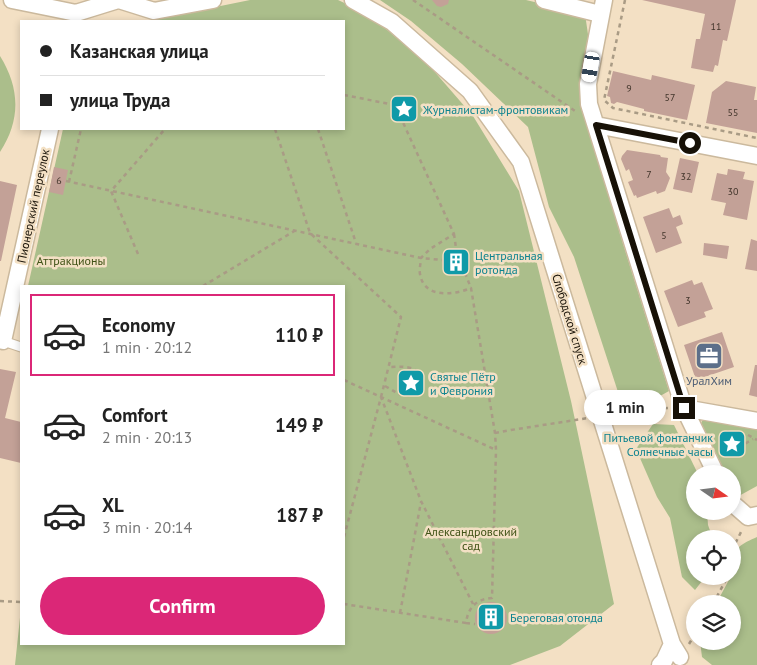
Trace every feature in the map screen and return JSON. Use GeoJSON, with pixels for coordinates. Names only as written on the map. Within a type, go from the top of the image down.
{"type":"FeatureCollection","features":[{"type":"Feature","properties":{"kind":"street"},"geometry":{"type":"LineString","coordinates":[[12,0],[75,17],[118,0],[154,11],[213,0]]}},
{"type":"Feature","properties":{"kind":"street","name":"Слободской спуск"},"geometry":{"type":"LineString","coordinates":[[353,0],[392,22],[470,91],[521,162],[676,650],[660,665]]}},
{"type":"Feature","properties":{"kind":"street"},"geometry":{"type":"LineString","coordinates":[[544,0],[602,7],[588,84],[589,104],[684,408],[712,465]]}},
{"type":"Feature","properties":{"kind":"street"},"geometry":{"type":"LineString","coordinates":[[596,125],[757,156]]}},
{"type":"Feature","properties":{"kind":"street","name":"Пионерский переулок"},"geometry":{"type":"LineString","coordinates":[[2,341],[50,130]]}},
{"type":"Feature","properties":{"kind":"street"},"geometry":{"type":"LineString","coordinates":[[684,408],[757,421]]}},
{"type":"Feature","properties":{"kind":"street"},"geometry":{"type":"LineString","coordinates":[[741,511],[748,517],[757,515]]}},
{"type":"Feature","properties":{"kind":"lane"},"geometry":{"type":"LineString","coordinates":[[2,341],[20,347]]}},
{"type":"Feature","properties":{"kind":"path"},"geometry":{"type":"LineString","coordinates":[[413,0],[596,125]]}},
{"type":"Feature","properties":{"kind":"path"},"geometry":{"type":"LineString","coordinates":[[625,0],[604,100],[613,108],[757,138]]}},
{"type":"Feature","properties":{"kind":"path"},"geometry":{"type":"LineString","coordinates":[[345,95],[395,105],[454,234],[456,248]]}},
{"type":"Feature","properties":{"kind":"path"},"geometry":{"type":"LineString","coordinates":[[81,130],[67,182],[422,258],[442,260]]}},
{"type":"Feature","properties":{"kind":"path"},"geometry":{"type":"LineString","coordinates":[[112,191],[164,130]]}},
{"type":"Feature","properties":{"kind":"path"},"geometry":{"type":"LineString","coordinates":[[275,130],[310,233],[401,318],[345,533]]}},
{"type":"Feature","properties":{"kind":"path"},"geometry":{"type":"LineString","coordinates":[[318,130],[357,244]]}},
{"type":"Feature","properties":{"kind":"path"},"geometry":{"type":"LineString","coordinates":[[112,191],[138,254]]}},
{"type":"Feature","properties":{"kind":"path"},"geometry":{"type":"LineString","coordinates":[[205,285],[296,230]]}},
{"type":"Feature","properties":{"kind":"path"},"geometry":{"type":"LineString","coordinates":[[454,234],[430,249],[422,258],[420,274],[424,284],[432,291],[443,294],[458,294],[471,288]]}},
{"type":"Feature","properties":{"kind":"path"},"geometry":{"type":"LineString","coordinates":[[466,273],[471,288],[496,433],[492,602]]}},
{"type":"Feature","properties":{"kind":"path"},"geometry":{"type":"LineString","coordinates":[[384,386],[403,396],[412,396],[420,389],[422,379],[417,371],[410,368],[389,367]]}},
{"type":"Feature","properties":{"kind":"path"},"geometry":{"type":"LineString","coordinates":[[345,380],[496,450]]}},
{"type":"Feature","properties":{"kind":"path"},"geometry":{"type":"LineString","coordinates":[[381,397],[421,501],[474,604]]}},
{"type":"Feature","properties":{"kind":"path"},"geometry":{"type":"LineString","coordinates":[[496,433],[640,410]]}},
{"type":"Feature","properties":{"kind":"path"},"geometry":{"type":"LineString","coordinates":[[728,428],[729,442],[727,447],[730,451],[753,439]]}},
{"type":"Feature","properties":{"kind":"path"},"geometry":{"type":"LineString","coordinates":[[400,613],[421,501]]}},
{"type":"Feature","properties":{"kind":"path"},"geometry":{"type":"LineString","coordinates":[[466,623],[467,614],[474,604],[484,598],[492,598]]}},
{"type":"Feature","properties":{"kind":"path"},"geometry":{"type":"LineString","coordinates":[[0,602],[20,602]]}},
{"type":"Feature","properties":{"kind":"path"},"geometry":{"type":"LineString","coordinates":[[345,604],[475,624]]}},
{"type":"Feature","properties":{"kind":"green space","name":"Александровский сад"},"geometry":{"type":"Polygon","coordinates":[[[250,0],[338,0],[368,14],[427,63],[473,116],[519,191],[571,401],[614,604],[560,646],[510,665],[15,665],[20,618],[20,645],[345,645],[345,285],[28,285],[63,130],[345,130],[345,20],[152,20],[250,0]]]}},
{"type":"Feature","properties":{"kind":"green space"},"geometry":{"type":"Polygon","coordinates":[[[380,0],[526,0],[585,14],[590,48],[581,96],[620,234],[669,391],[643,403],[625,398],[618,392],[574,257],[549,207],[528,127],[462,64],[411,21],[380,0]]]}},
{"type":"Feature","properties":{"kind":"green space"},"geometry":{"type":"Polygon","coordinates":[[[0,56],[7,68],[14,92],[15,116],[7,140],[0,152],[0,56]]]}},
{"type":"Feature","properties":{"kind":"green space"},"geometry":{"type":"Polygon","coordinates":[[[711,420],[757,430],[757,486],[741,495],[741,465],[714,465],[699,430],[702,421],[711,420]]]}},
{"type":"Feature","properties":{"kind":"green space"},"geometry":{"type":"Polygon","coordinates":[[[653,424],[674,425],[694,465],[686,465],[686,520],[708,520],[710,530],[686,530],[686,581],[682,577],[670,518],[657,497],[636,449],[653,424]]]}},
{"type":"Feature","properties":{"kind":"green space"},"geometry":{"type":"Polygon","coordinates":[[[757,537],[757,665],[712,665],[702,657],[701,650],[741,650],[741,595],[721,595],[726,585],[741,585],[741,546],[757,537]]]}},
{"type":"Feature","properties":{"kind":"green space"},"geometry":{"type":"Polygon","coordinates":[[[690,585],[699,585],[695,590],[690,585]]]}},
{"type":"Feature","properties":{"kind":"building"},"geometry":{"type":"Polygon","coordinates":[[[432,0],[449,0],[448,4],[441,7],[437,6],[432,0]]]}},
{"type":"Feature","properties":{"kind":"building"},"geometry":{"type":"Polygon","coordinates":[[[642,0],[736,0],[727,41],[723,40],[718,66],[715,65],[713,72],[691,68],[696,39],[700,39],[705,14],[642,0]]]}},
{"type":"Feature","properties":{"kind":"building"},"geometry":{"type":"Polygon","coordinates":[[[613,71],[651,80],[652,75],[695,85],[687,120],[644,111],[644,109],[617,102],[611,103],[610,97],[607,96],[613,71]]]}},
{"type":"Feature","properties":{"kind":"building"},"geometry":{"type":"Polygon","coordinates":[[[726,81],[756,87],[754,100],[757,100],[757,133],[706,123],[712,92],[726,81]]]}},
{"type":"Feature","properties":{"kind":"building"},"geometry":{"type":"Polygon","coordinates":[[[627,150],[668,158],[666,172],[670,178],[665,191],[657,194],[656,191],[637,198],[636,195],[634,196],[628,182],[633,180],[629,169],[626,171],[621,159],[627,150]]]}},
{"type":"Feature","properties":{"kind":"building"},"geometry":{"type":"Polygon","coordinates":[[[680,158],[699,162],[692,193],[673,189],[680,158]]]}},
{"type":"Feature","properties":{"kind":"building"},"geometry":{"type":"Polygon","coordinates":[[[54,167],[68,170],[63,195],[49,192],[54,167]]]}},
{"type":"Feature","properties":{"kind":"building"},"geometry":{"type":"Polygon","coordinates":[[[728,169],[745,172],[743,179],[754,181],[747,220],[723,215],[726,203],[711,200],[717,173],[727,175],[728,169]]]}},
{"type":"Feature","properties":{"kind":"building"},"geometry":{"type":"Polygon","coordinates":[[[0,181],[17,185],[1,261],[0,261],[0,181]]]}},
{"type":"Feature","properties":{"kind":"building"},"geometry":{"type":"Polygon","coordinates":[[[669,208],[673,218],[680,215],[683,224],[676,227],[682,243],[656,253],[643,217],[669,208]]]}},
{"type":"Feature","properties":{"kind":"building"},"geometry":{"type":"Polygon","coordinates":[[[751,239],[757,241],[757,271],[745,269],[751,239]]]}},
{"type":"Feature","properties":{"kind":"building"},"geometry":{"type":"Polygon","coordinates":[[[704,243],[729,246],[727,259],[703,255],[704,243]]]}},
{"type":"Feature","properties":{"kind":"building","name":"Центральная ротонда"},"geometry":{"type":"Polygon","coordinates":[[[456,248],[466,252],[470,262],[466,272],[456,276],[446,272],[442,262],[446,252],[456,248]]]}},
{"type":"Feature","properties":{"kind":"building"},"geometry":{"type":"Polygon","coordinates":[[[692,280],[694,285],[702,282],[713,309],[704,312],[706,317],[678,327],[664,291],[692,280]]]}},
{"type":"Feature","properties":{"kind":"building","name":"УралХим"},"geometry":{"type":"Polygon","coordinates":[[[722,332],[734,367],[696,380],[684,345],[722,332]]]}},
{"type":"Feature","properties":{"kind":"building"},"geometry":{"type":"Polygon","coordinates":[[[755,365],[757,365],[757,397],[749,395],[755,365]]]}},
{"type":"Feature","properties":{"kind":"building"},"geometry":{"type":"Polygon","coordinates":[[[0,369],[16,372],[5,418],[20,422],[20,463],[0,458],[0,369]]]}},
{"type":"Feature","properties":{"kind":"building","name":"Береговая отонда"},"geometry":{"type":"Polygon","coordinates":[[[491,602],[497,603],[502,607],[506,612],[506,624],[502,629],[497,633],[491,634],[485,633],[480,629],[476,624],[475,618],[476,612],[480,607],[485,603],[491,602]]]}},
{"type":"Feature","properties":{"kind":"place","name":"Журналистам-фронтовикам"},"geometry":{"type":"Point","coordinates":[404,109]}},
{"type":"Feature","properties":{"kind":"place","name":"Центральная ротонда"},"geometry":{"type":"Point","coordinates":[456,262]}},
{"type":"Feature","properties":{"kind":"place","name":"УралХим"},"geometry":{"type":"Point","coordinates":[709,356]}},
{"type":"Feature","properties":{"kind":"place","name":"Святые Пётр и Феврония"},"geometry":{"type":"Point","coordinates":[411,383]}},
{"type":"Feature","properties":{"kind":"place","name":"Питьевой фонтанчик Солнечные часы"},"geometry":{"type":"Point","coordinates":[732,444]}},
{"type":"Feature","properties":{"kind":"place","name":"Береговая отонда"},"geometry":{"type":"Point","coordinates":[491,617]}},
{"type":"Feature","properties":{"kind":"route"},"geometry":{"type":"LineString","coordinates":[[684,408],[596,125],[690,143]]}},
{"type":"Feature","properties":{"kind":"park label","name":"Аттракционы"},"geometry":{"type":"Point","coordinates":[71,260]}}]}
